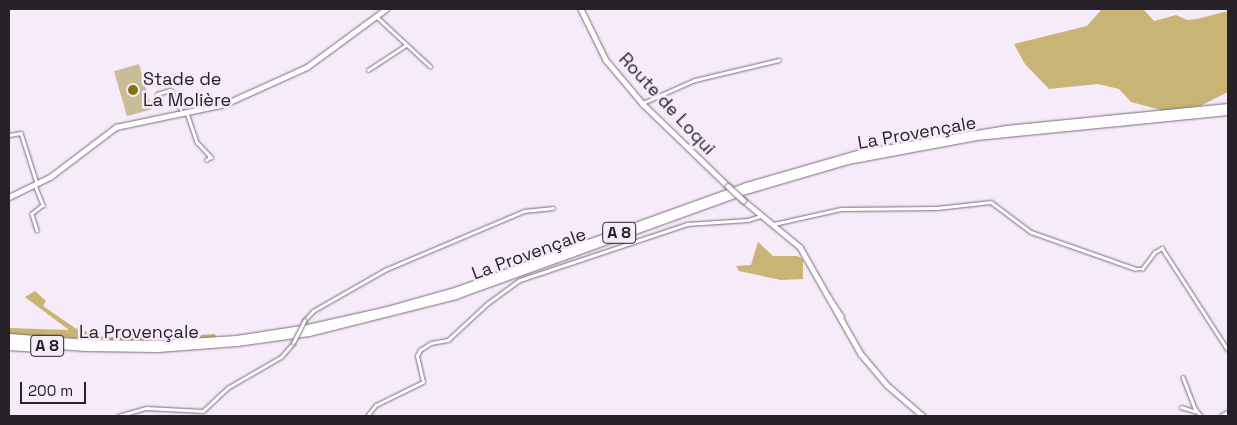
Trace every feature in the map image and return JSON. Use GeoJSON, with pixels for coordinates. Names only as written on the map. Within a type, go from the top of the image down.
{"type":"FeatureCollection","features":[{"type":"Feature","properties":{"kind":"highway","name":"La Provençale"},"geometry":{"type":"LineString","coordinates":[[9,337],[94,344],[157,344],[237,338],[308,328],[380,313],[454,291],[747,186],[861,153],[992,130],[1228,107]]}},
{"type":"Feature","properties":{"kind":"highway","name":"La Provençale"},"geometry":{"type":"LineString","coordinates":[[9,342],[86,348],[208,346],[328,330],[464,293],[749,190],[848,161],[992,136],[1228,112]]}},
{"type":"Feature","properties":{"kind":"highway"},"geometry":{"type":"LineString","coordinates":[[9,347],[86,348]]}},
{"type":"Feature","properties":{"kind":"street"},"geometry":{"type":"LineString","coordinates":[[9,197],[36,185],[108,132],[224,104],[307,68],[386,9]]}},
{"type":"Feature","properties":{"kind":"street","name":"Route de Loqui"},"geometry":{"type":"LineString","coordinates":[[581,9],[606,60],[643,103],[760,216],[800,247],[843,325],[880,377],[923,416]]}},
{"type":"Feature","properties":{"kind":"street"},"geometry":{"type":"LineString","coordinates":[[376,16],[430,66]]}},
{"type":"Feature","properties":{"kind":"street"},"geometry":{"type":"LineString","coordinates":[[368,70],[406,45]]}},
{"type":"Feature","properties":{"kind":"street"},"geometry":{"type":"LineString","coordinates":[[643,103],[696,80],[779,60]]}},
{"type":"Feature","properties":{"kind":"street"},"geometry":{"type":"LineString","coordinates":[[156,94],[170,90],[181,110]]}},
{"type":"Feature","properties":{"kind":"street"},"geometry":{"type":"LineString","coordinates":[[188,113],[196,141],[211,158],[207,160]]}},
{"type":"Feature","properties":{"kind":"street"},"geometry":{"type":"LineString","coordinates":[[9,135],[20,133],[43,205],[32,214],[37,230]]}},
{"type":"Feature","properties":{"kind":"street"},"geometry":{"type":"LineString","coordinates":[[772,225],[786,219],[842,209],[937,208],[987,202],[997,205],[1031,232],[1136,269],[1143,268],[1155,252],[1162,248],[1228,350]]}},
{"type":"Feature","properties":{"kind":"street"},"geometry":{"type":"LineString","coordinates":[[118,416],[146,408],[203,411],[229,387],[281,357],[293,343],[304,321],[313,311],[388,268],[497,225],[524,211],[552,208]]}},
{"type":"Feature","properties":{"kind":"street"},"geometry":{"type":"LineString","coordinates":[[367,416],[376,406],[423,382],[417,356],[420,350],[428,344],[448,340],[481,309],[517,282],[687,224],[748,220],[760,216]]}},
{"type":"Feature","properties":{"kind":"street"},"geometry":{"type":"LineString","coordinates":[[1183,377],[1197,412]]}},
{"type":"Feature","properties":{"kind":"street"},"geometry":{"type":"LineString","coordinates":[[1181,407],[1197,412],[1202,416]]}},
{"type":"Feature","properties":{"kind":"shaded area"},"geometry":{"type":"Polygon","coordinates":[[[1102,9],[1143,9],[1154,21],[1176,15],[1187,20],[1197,19],[1228,11],[1228,92],[1200,106],[1165,111],[1131,102],[1119,89],[1098,84],[1049,89],[1025,64],[1014,44],[1087,26],[1102,9]]]}},
{"type":"Feature","properties":{"kind":"shaded area","name":"Stade de La Molière"},"geometry":{"type":"Polygon","coordinates":[[[139,64],[152,109],[127,116],[114,71],[139,64]]]}},
{"type":"Feature","properties":{"kind":"shaded area"},"geometry":{"type":"Polygon","coordinates":[[[758,242],[773,256],[797,256],[803,259],[803,279],[781,280],[739,271],[736,266],[751,265],[758,242]]]}},
{"type":"Feature","properties":{"kind":"shaded area"},"geometry":{"type":"Polygon","coordinates":[[[35,291],[46,301],[43,306],[75,328],[105,337],[120,337],[121,333],[148,338],[215,334],[216,338],[123,341],[9,334],[9,328],[69,330],[25,297],[35,291]]]}},
{"type":"Feature","properties":{"kind":"place","name":"Stade de La Molière"},"geometry":{"type":"Point","coordinates":[133,90]}}]}
